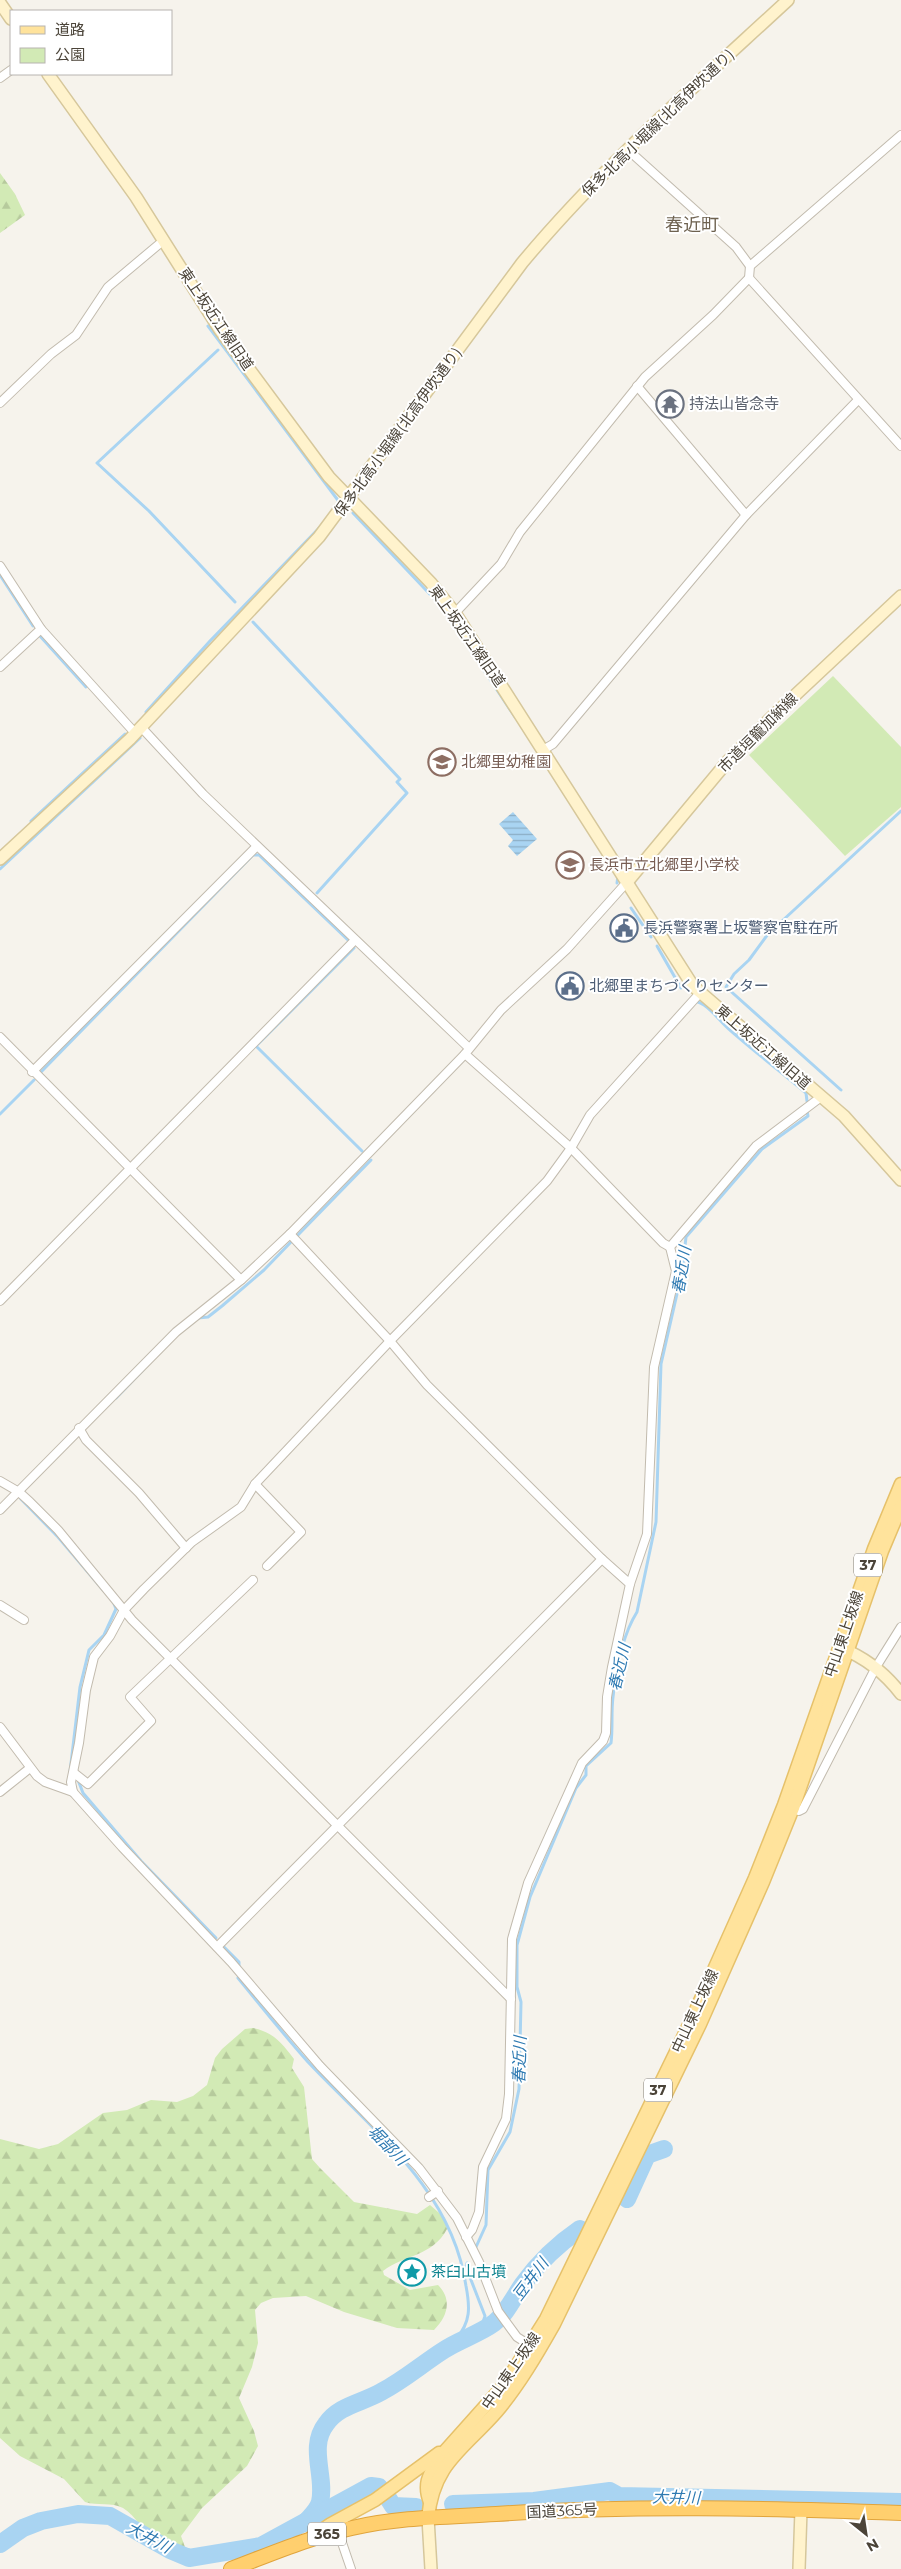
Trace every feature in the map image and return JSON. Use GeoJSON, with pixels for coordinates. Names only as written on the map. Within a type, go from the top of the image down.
{"type":"FeatureCollection","features":[{"type":"Feature","properties":{"kind":"highway","name":"国道365号"},"geometry":{"type":"LineString","coordinates":[[231,2569],[312,2537],[338,2531],[428,2518],[580,2509],[689,2508],[901,2512]]}},
{"type":"Feature","properties":{"kind":"main road","name":"中山東上坂線"},"geometry":{"type":"LineString","coordinates":[[844,1650],[877,1541],[901,1484]]}},
{"type":"Feature","properties":{"kind":"main road","name":"中山東上坂線"},"geometry":{"type":"LineString","coordinates":[[428,2518],[430,2502],[444,2467],[497,2411],[580,2273],[700,2024],[763,1882],[844,1650],[901,1506]]}},
{"type":"Feature","properties":{"kind":"main road","name":"中山東上坂線"},"geometry":{"type":"LineString","coordinates":[[430,2502],[425,2490],[438,2459],[447,2447],[487,2406],[535,2347]]}},
{"type":"Feature","properties":{"kind":"main road"},"geometry":{"type":"LineString","coordinates":[[312,2537],[331,2524],[375,2500],[447,2447]]}},
{"type":"Feature","properties":{"kind":"street","name":"保多北高小堀線(北高伊吹通り)"},"geometry":{"type":"LineString","coordinates":[[0,859],[138,730],[319,538],[349,500],[522,263],[551,229],[627,149],[788,0]]}},
{"type":"Feature","properties":{"kind":"street"},"geometry":{"type":"LineString","coordinates":[[0,3],[10,18]]}},
{"type":"Feature","properties":{"kind":"street","name":"東上坂近江線旧道"},"geometry":{"type":"LineString","coordinates":[[49,75],[136,197],[220,330],[329,477],[349,500],[431,583],[455,613],[628,881],[693,986],[863,1135],[901,1180]]}},
{"type":"Feature","properties":{"kind":"street"},"geometry":{"type":"LineString","coordinates":[[750,266],[901,135]]}},
{"type":"Feature","properties":{"kind":"street"},"geometry":{"type":"LineString","coordinates":[[455,613],[501,564],[520,532],[637,386],[749,278],[750,266],[736,247],[627,149]]}},
{"type":"Feature","properties":{"kind":"street"},"geometry":{"type":"LineString","coordinates":[[0,403],[51,354],[76,336],[108,287],[164,240]]}},
{"type":"Feature","properties":{"kind":"street"},"geometry":{"type":"LineString","coordinates":[[749,278],[901,446]]}},
{"type":"Feature","properties":{"kind":"street"},"geometry":{"type":"LineString","coordinates":[[637,386],[746,515]]}},
{"type":"Feature","properties":{"kind":"street"},"geometry":{"type":"LineString","coordinates":[[543,750],[553,744],[746,515],[858,400]]}},
{"type":"Feature","properties":{"kind":"street"},"geometry":{"type":"LineString","coordinates":[[0,566],[41,629],[138,730],[467,1051],[571,1148],[663,1243],[670,1247],[676,1271],[654,1367],[647,1534],[630,1584],[607,1697],[606,1733],[603,1741],[582,1763],[528,1883],[512,1940],[506,2119],[483,2167],[479,2212],[472,2230],[466,2237]]}},
{"type":"Feature","properties":{"kind":"street","name":"市道垣籠加納線"},"geometry":{"type":"LineString","coordinates":[[628,881],[727,762],[774,715],[901,596]]}},
{"type":"Feature","properties":{"kind":"street"},"geometry":{"type":"LineString","coordinates":[[0,667],[41,629]]}},
{"type":"Feature","properties":{"kind":"street"},"geometry":{"type":"LineString","coordinates":[[32,1072],[257,846]]}},
{"type":"Feature","properties":{"kind":"street"},"geometry":{"type":"LineString","coordinates":[[0,1510],[176,1332],[241,1280],[290,1234],[467,1051],[502,1010],[566,949],[628,881]]}},
{"type":"Feature","properties":{"kind":"street"},"geometry":{"type":"LineString","coordinates":[[0,1301],[355,940]]}},
{"type":"Feature","properties":{"kind":"street"},"geometry":{"type":"LineString","coordinates":[[73,1792],[71,1782],[74,1773],[86,1690],[94,1657],[124,1610],[186,1548],[241,1507],[255,1484],[390,1341],[547,1181],[571,1148],[590,1115],[700,993]]}},
{"type":"Feature","properties":{"kind":"street"},"geometry":{"type":"LineString","coordinates":[[0,1037],[32,1072],[131,1168],[241,1280]]}},
{"type":"Feature","properties":{"kind":"street"},"geometry":{"type":"LineString","coordinates":[[670,1247],[756,1146],[818,1100],[819,1096]]}},
{"type":"Feature","properties":{"kind":"street"},"geometry":{"type":"LineString","coordinates":[[290,1234],[390,1341],[427,1386],[602,1559],[630,1584]]}},
{"type":"Feature","properties":{"kind":"street"},"geometry":{"type":"LineString","coordinates":[[80,1431],[139,1493],[186,1548]]}},
{"type":"Feature","properties":{"kind":"street"},"geometry":{"type":"LineString","coordinates":[[0,1481],[19,1492],[58,1530],[124,1610],[511,2000]]}},
{"type":"Feature","properties":{"kind":"street"},"geometry":{"type":"LineString","coordinates":[[255,1484],[301,1532],[267,1566]]}},
{"type":"Feature","properties":{"kind":"street"},"geometry":{"type":"LineString","coordinates":[[217,1947],[602,1559]]}},
{"type":"Feature","properties":{"kind":"street"},"geometry":{"type":"LineString","coordinates":[[74,1773],[88,1784],[151,1721],[130,1697],[253,1580]]}},
{"type":"Feature","properties":{"kind":"street"},"geometry":{"type":"LineString","coordinates":[[0,1604],[24,1620]]}},
{"type":"Feature","properties":{"kind":"street"},"geometry":{"type":"LineString","coordinates":[[788,1806],[799,1811],[803,1809],[876,1667],[901,1627]]}},
{"type":"Feature","properties":{"kind":"street"},"geometry":{"type":"LineString","coordinates":[[844,1650],[876,1667],[890,1679],[901,1694]]}},
{"type":"Feature","properties":{"kind":"street"},"geometry":{"type":"LineString","coordinates":[[0,1727],[30,1768],[45,1782],[73,1792],[122,1847],[217,1947],[320,2066],[374,2118],[433,2194],[457,2218],[498,2311],[516,2337],[535,2347]]}},
{"type":"Feature","properties":{"kind":"street"},"geometry":{"type":"LineString","coordinates":[[0,1792],[30,1768]]}},
{"type":"Feature","properties":{"kind":"street"},"geometry":{"type":"LineString","coordinates":[[799,2569],[802,2510]]}},
{"type":"Feature","properties":{"kind":"street"},"geometry":{"type":"LineString","coordinates":[[428,2518],[431,2569]]}},
{"type":"Feature","properties":{"kind":"street"},"geometry":{"type":"LineString","coordinates":[[338,2531],[351,2569]]}},
{"type":"Feature","properties":{"kind":"green space"},"geometry":{"type":"Polygon","coordinates":[[[0,173],[15,194],[25,215],[0,233],[0,173]]]}},
{"type":"Feature","properties":{"kind":"green space"},"geometry":{"type":"Polygon","coordinates":[[[833,676],[901,747],[901,807],[845,856],[749,755],[833,676]]]}},
{"type":"Feature","properties":{"kind":"green space"},"geometry":{"type":"Polygon","coordinates":[[[253,2028],[272,2035],[294,2059],[292,2068],[304,2087],[312,2159],[354,2202],[417,2214],[430,2205],[445,2218],[447,2229],[434,2245],[391,2265],[383,2271],[384,2275],[410,2290],[438,2285],[443,2291],[447,2302],[445,2314],[434,2330],[397,2328],[344,2312],[306,2296],[273,2298],[261,2303],[255,2310],[258,2343],[252,2367],[239,2398],[254,2431],[258,2446],[247,2466],[202,2508],[181,2536],[185,2547],[182,2554],[176,2558],[160,2550],[137,2521],[123,2508],[114,2505],[85,2502],[64,2479],[20,2456],[0,2438],[0,2139],[39,2149],[58,2144],[103,2113],[127,2110],[151,2100],[177,2102],[193,2096],[207,2085],[215,2058],[222,2049],[245,2029],[253,2028]]]}},
{"type":"Feature","properties":{"kind":"water"},"geometry":{"type":"Polygon","coordinates":[[[513,812],[537,839],[517,856],[508,846],[513,840],[499,824],[513,812]]]}},
{"type":"Feature","properties":{"kind":"waterway"},"geometry":{"type":"LineString","coordinates":[[208,326],[340,503]]}},
{"type":"Feature","properties":{"kind":"waterway"},"geometry":{"type":"LineString","coordinates":[[218,350],[97,463],[149,511],[235,602]]}},
{"type":"Feature","properties":{"kind":"waterway"},"geometry":{"type":"LineString","coordinates":[[353,513],[442,607],[515,717]]}},
{"type":"Feature","properties":{"kind":"waterway"},"geometry":{"type":"LineString","coordinates":[[146,712],[210,641],[322,525]]}},
{"type":"Feature","properties":{"kind":"waterway"},"geometry":{"type":"LineString","coordinates":[[0,575],[33,626]]}},
{"type":"Feature","properties":{"kind":"waterway"},"geometry":{"type":"LineString","coordinates":[[253,622],[400,779],[397,782],[407,793],[317,893]]}},
{"type":"Feature","properties":{"kind":"waterway"},"geometry":{"type":"LineString","coordinates":[[40,636],[86,687]]}},
{"type":"Feature","properties":{"kind":"waterway"},"geometry":{"type":"LineString","coordinates":[[31,821],[125,734]]}},
{"type":"Feature","properties":{"kind":"waterway"},"geometry":{"type":"LineString","coordinates":[[0,869],[140,738]]}},
{"type":"Feature","properties":{"kind":"waterway"},"geometry":{"type":"LineString","coordinates":[[841,1090],[726,987],[734,974],[749,960],[768,934],[901,811]]}},
{"type":"Feature","properties":{"kind":"waterway"},"geometry":{"type":"LineString","coordinates":[[41,1072],[253,855],[259,855],[349,941]]}},
{"type":"Feature","properties":{"kind":"waterway","name":"春近川"},"geometry":{"type":"LineString","coordinates":[[617,883],[618,876]]}},
{"type":"Feature","properties":{"kind":"waterway","name":"春近川"},"geometry":{"type":"LineString","coordinates":[[631,908],[651,937]]}},
{"type":"Feature","properties":{"kind":"waterway","name":"春近川"},"geometry":{"type":"LineString","coordinates":[[657,946],[681,988]]}},
{"type":"Feature","properties":{"kind":"waterway"},"geometry":{"type":"LineString","coordinates":[[354,948],[256,1046],[362,1151]]}},
{"type":"Feature","properties":{"kind":"waterway","name":"春近川"},"geometry":{"type":"LineString","coordinates":[[694,1001],[709,1009],[739,1038],[806,1093],[807,1101]]}},
{"type":"Feature","properties":{"kind":"waterway"},"geometry":{"type":"LineString","coordinates":[[0,1114],[34,1080]]}},
{"type":"Feature","properties":{"kind":"waterway","name":"春近川"},"geometry":{"type":"LineString","coordinates":[[476,2247],[486,2225],[488,2170],[510,2132],[519,2089],[521,2002],[517,1987],[517,1945],[530,1897],[576,1788],[586,1775],[586,1766],[611,1743],[612,1703],[618,1664],[627,1631],[637,1612],[656,1522],[661,1364],[682,1272],[686,1237],[762,1149],[808,1116],[807,1111]]}},
{"type":"Feature","properties":{"kind":"waterway"},"geometry":{"type":"LineString","coordinates":[[297,1236],[371,1160]]}},
{"type":"Feature","properties":{"kind":"waterway"},"geometry":{"type":"LineString","coordinates":[[198,1318],[208,1317],[222,1306],[264,1270],[291,1242]]}},
{"type":"Feature","properties":{"kind":"waterway"},"geometry":{"type":"LineString","coordinates":[[116,1398],[143,1370]]}},
{"type":"Feature","properties":{"kind":"waterway"},"geometry":{"type":"LineString","coordinates":[[21,1499],[58,1537],[104,1591]]}},
{"type":"Feature","properties":{"kind":"waterway"},"geometry":{"type":"LineString","coordinates":[[70,1772],[80,1687],[89,1650],[104,1635],[116,1609],[113,1601]]}},
{"type":"Feature","properties":{"kind":"waterway"},"geometry":{"type":"LineString","coordinates":[[78,1780],[83,1793],[141,1861],[216,1938]]}},
{"type":"Feature","properties":{"kind":"waterway","name":"堀部川"},"geometry":{"type":"LineString","coordinates":[[224,1947],[239,1962],[239,1966]]}},
{"type":"Feature","properties":{"kind":"waterway","name":"堀部川"},"geometry":{"type":"LineString","coordinates":[[238,1978],[308,2062],[382,2137],[427,2190],[444,2220],[458,2251],[466,2286],[468,2314],[461,2333],[456,2339],[458,2343]]}},
{"type":"Feature","properties":{"kind":"waterway","name":"豆井川"},"geometry":{"type":"LineString","coordinates":[[627,2199],[647,2155],[664,2149]]}},
{"type":"Feature","properties":{"kind":"waterway"},"geometry":{"type":"LineString","coordinates":[[305,2523],[316,2511],[320,2502],[321,2482],[318,2442],[321,2433],[331,2418],[344,2408],[374,2396],[444,2350],[494,2323],[510,2305],[523,2284],[542,2261],[580,2229]]}},
{"type":"Feature","properties":{"kind":"waterway","name":"春近川"},"geometry":{"type":"LineString","coordinates":[[467,2263],[466,2267],[485,2316],[480,2331]]}},
{"type":"Feature","properties":{"kind":"waterway","name":"大井川"},"geometry":{"type":"LineString","coordinates":[[0,2544],[23,2528],[41,2521],[78,2514],[110,2516],[170,2550],[189,2558],[261,2546],[371,2486],[379,2487]]}},
{"type":"Feature","properties":{"kind":"waterway","name":"大井川"},"geometry":{"type":"LineString","coordinates":[[453,2504],[534,2501],[610,2491],[619,2496],[901,2502]]}},
{"type":"Feature","properties":{"kind":"waterway","name":"大井川"},"geometry":{"type":"LineString","coordinates":[[388,2498],[393,2506],[416,2507]]}},
{"type":"Feature","properties":{"kind":"place","name":"持法山皆念寺"},"geometry":{"type":"Point","coordinates":[670,404]}},
{"type":"Feature","properties":{"kind":"place","name":"北郷里幼稚園"},"geometry":{"type":"Point","coordinates":[442,762]}},
{"type":"Feature","properties":{"kind":"place","name":"長浜市立北郷里小学校"},"geometry":{"type":"Point","coordinates":[570,865]}},
{"type":"Feature","properties":{"kind":"place","name":"長浜警察署上坂警察官駐在所"},"geometry":{"type":"Point","coordinates":[624,928]}},
{"type":"Feature","properties":{"kind":"place","name":"北郷里まちづくりセンター"},"geometry":{"type":"Point","coordinates":[570,986]}},
{"type":"Feature","properties":{"kind":"place","name":"茶臼山古墳"},"geometry":{"type":"Point","coordinates":[412,2272]}},
{"type":"Feature","properties":{"kind":"district","name":"春近町"},"geometry":{"type":"Point","coordinates":[692,225]}}]}
